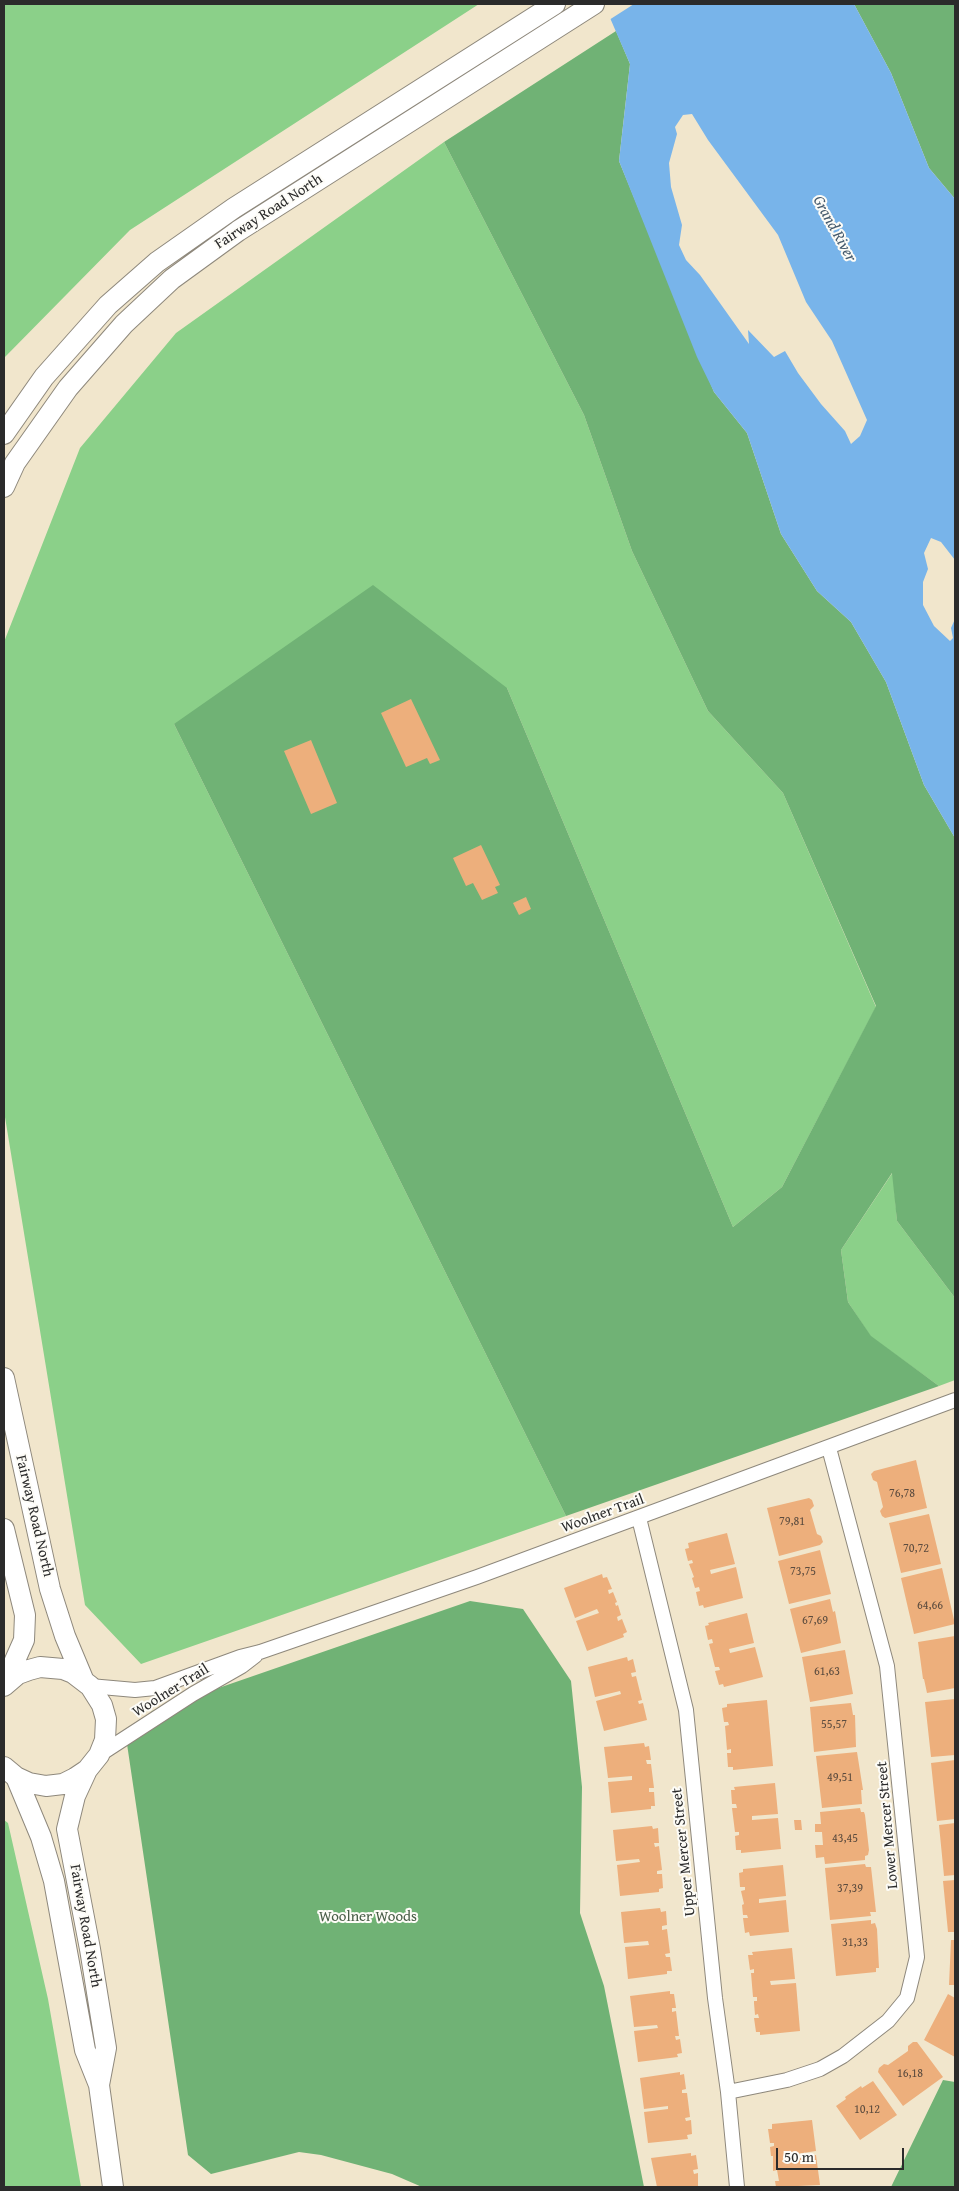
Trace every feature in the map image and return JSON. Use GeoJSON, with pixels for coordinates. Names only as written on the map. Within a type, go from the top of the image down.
{"type":"FeatureCollection","features":[{"type":"Feature","properties":{"kind":"main road","name":"Fairway Road North"},"geometry":{"type":"LineString","coordinates":[[4,434],[44,377],[108,305],[157,262],[234,208],[555,4]]}},
{"type":"Feature","properties":{"kind":"main road","name":"Fairway Road North"},"geometry":{"type":"LineString","coordinates":[[4,487],[15,463],[68,388],[124,324],[172,279],[238,231],[594,4]]}},
{"type":"Feature","properties":{"kind":"main road","name":"Fairway Road North"},"geometry":{"type":"LineString","coordinates":[[4,1378],[50,1589],[65,1636],[86,1682],[102,1705],[106,1719],[105,1740],[75,1796],[67,1829],[106,2048],[99,2085]]}},
{"type":"Feature","properties":{"kind":"main road","name":"Fairway Road North"},"geometry":{"type":"LineString","coordinates":[[4,1529],[25,1615],[24,1640],[4,1685]]}},
{"type":"Feature","properties":{"kind":"main road"},"geometry":{"type":"LineString","coordinates":[[4,1685],[18,1674],[40,1667],[63,1669],[86,1682]]}},
{"type":"Feature","properties":{"kind":"main road"},"geometry":{"type":"LineString","coordinates":[[10,1772],[30,1783],[46,1786],[63,1784],[76,1778],[93,1763]]}},
{"type":"Feature","properties":{"kind":"main road","name":"Fairway Road North"},"geometry":{"type":"LineString","coordinates":[[10,1772],[50,1863],[72,1968],[85,2050],[99,2085],[113,2187]]}},
{"type":"Feature","properties":{"kind":"street","name":"Woolner Trail"},"geometry":{"type":"LineString","coordinates":[[86,1682],[135,1690],[155,1688],[639,1518],[955,1400]]}},
{"type":"Feature","properties":{"kind":"street","name":"Lower Mercer Street"},"geometry":{"type":"LineString","coordinates":[[728,2092],[796,2077],[820,2069],[843,2056],[888,2021],[907,1998],[917,1957],[887,1666],[829,1448]]}},
{"type":"Feature","properties":{"kind":"street","name":"Upper Mercer Street"},"geometry":{"type":"LineString","coordinates":[[639,1518],[686,1710],[715,1998],[728,2092],[737,2187]]}},
{"type":"Feature","properties":{"kind":"street","name":"Woolner Trail"},"geometry":{"type":"LineString","coordinates":[[93,1763],[192,1694],[242,1666],[260,1652]]}},
{"type":"Feature","properties":{"kind":"green space"},"geometry":{"type":"Polygon","coordinates":[[[4,4],[479,4],[130,230],[4,358],[4,4]]]}},
{"type":"Feature","properties":{"kind":"green space"},"geometry":{"type":"Polygon","coordinates":[[[854,4],[955,4],[955,199],[929,168],[891,73],[854,4]]]}},
{"type":"Feature","properties":{"kind":"green space"},"geometry":{"type":"Polygon","coordinates":[[[616,31],[630,64],[619,161],[714,392],[747,433],[781,534],[817,591],[851,622],[886,682],[924,785],[955,838],[955,1298],[897,1221],[892,1173],[841,1250],[848,1302],[871,1336],[939,1386],[566,1516],[174,724],[373,585],[507,688],[733,1227],[782,1187],[876,1006],[783,793],[708,711],[632,551],[584,415],[444,142],[616,31]]]}},
{"type":"Feature","properties":{"kind":"green space"},"geometry":{"type":"Polygon","coordinates":[[[444,142],[584,415],[632,551],[708,711],[783,793],[876,1007],[782,1187],[733,1227],[507,688],[174,724],[566,1516],[141,1664],[85,1605],[4,1111],[4,642],[80,448],[176,333],[444,142]]]}},
{"type":"Feature","properties":{"kind":"green space"},"geometry":{"type":"Polygon","coordinates":[[[893,1172],[897,1221],[955,1298],[955,1380],[939,1386],[871,1337],[848,1302],[841,1250],[893,1172]]]}},
{"type":"Feature","properties":{"kind":"green space","name":"Woolner Woods"},"geometry":{"type":"Polygon","coordinates":[[[470,1601],[523,1609],[571,1681],[582,1787],[580,1913],[604,1986],[644,2187],[422,2187],[392,2174],[321,2155],[299,2152],[211,2174],[188,2155],[127,1744],[152,1711],[470,1601]]]}},
{"type":"Feature","properties":{"kind":"green space"},"geometry":{"type":"Polygon","coordinates":[[[4,1820],[8,1823],[48,1999],[81,2187],[4,2187],[4,1820]]]}},
{"type":"Feature","properties":{"kind":"green space"},"geometry":{"type":"Polygon","coordinates":[[[943,2080],[955,2082],[955,2187],[891,2187],[943,2080]]]}},
{"type":"Feature","properties":{"kind":"water","name":"Grand River"},"geometry":{"type":"Polygon","coordinates":[[[604,4],[854,4],[891,73],[929,168],[955,199],[955,560],[941,542],[931,538],[924,553],[928,569],[923,582],[923,605],[934,626],[950,641],[953,638],[951,628],[955,619],[955,838],[924,785],[886,682],[851,622],[817,591],[781,534],[747,433],[714,392],[697,357],[619,161],[630,64],[604,4]],[[692,114],[683,115],[675,127],[677,134],[669,163],[671,187],[682,225],[679,245],[686,260],[700,275],[749,344],[748,330],[774,357],[785,351],[798,373],[821,404],[845,431],[851,444],[860,436],[867,420],[832,341],[806,302],[778,235],[708,140],[692,114]]]}},
{"type":"Feature","properties":{"kind":"pier"},"geometry":{"type":"Polygon","coordinates":[[[602,4],[634,4],[609,20],[602,4]]]}},
{"type":"Feature","properties":{"kind":"building"},"geometry":{"type":"Polygon","coordinates":[[[411,699],[440,760],[430,764],[427,758],[406,767],[381,713],[411,699]]]}},
{"type":"Feature","properties":{"kind":"building"},"geometry":{"type":"Polygon","coordinates":[[[311,740],[337,803],[311,814],[284,751],[311,740]]]}},
{"type":"Feature","properties":{"kind":"building"},"geometry":{"type":"Polygon","coordinates":[[[481,845],[500,885],[495,887],[498,893],[482,900],[473,883],[466,886],[453,858],[481,845]]]}},
{"type":"Feature","properties":{"kind":"building"},"geometry":{"type":"Polygon","coordinates":[[[526,897],[531,909],[519,915],[513,903],[526,897]]]}},
{"type":"Feature","properties":{"kind":"building"},"geometry":{"type":"Polygon","coordinates":[[[916,1460],[927,1508],[885,1518],[880,1511],[883,1507],[877,1482],[873,1480],[871,1474],[874,1471],[916,1460]]]}},
{"type":"Feature","properties":{"kind":"building"},"geometry":{"type":"Polygon","coordinates":[[[809,1498],[814,1506],[810,1510],[817,1534],[821,1536],[823,1542],[820,1545],[779,1556],[767,1508],[809,1498]]]}},
{"type":"Feature","properties":{"kind":"building"},"geometry":{"type":"Polygon","coordinates":[[[929,1514],[941,1564],[901,1573],[889,1523],[929,1514]]]}},
{"type":"Feature","properties":{"kind":"building"},"geometry":{"type":"Polygon","coordinates":[[[727,1533],[735,1564],[710,1570],[711,1574],[736,1567],[743,1598],[704,1608],[703,1605],[699,1606],[696,1592],[700,1591],[699,1587],[695,1588],[692,1578],[694,1577],[689,1564],[693,1563],[692,1560],[688,1561],[685,1549],[689,1548],[688,1543],[727,1533]]]}},
{"type":"Feature","properties":{"kind":"building"},"geometry":{"type":"Polygon","coordinates":[[[820,1550],[831,1594],[789,1604],[778,1561],[820,1550]]]}},
{"type":"Feature","properties":{"kind":"building"},"geometry":{"type":"Polygon","coordinates":[[[942,1568],[955,1624],[914,1634],[901,1578],[942,1568]]]}},
{"type":"Feature","properties":{"kind":"building"},"geometry":{"type":"Polygon","coordinates":[[[602,1574],[603,1578],[607,1577],[612,1589],[608,1590],[609,1594],[613,1592],[617,1602],[615,1603],[616,1606],[618,1605],[621,1615],[617,1617],[618,1621],[622,1619],[627,1632],[623,1634],[624,1637],[587,1651],[576,1621],[599,1613],[597,1609],[575,1618],[564,1588],[602,1574]]]}},
{"type":"Feature","properties":{"kind":"building"},"geometry":{"type":"Polygon","coordinates":[[[830,1599],[833,1612],[835,1611],[841,1643],[801,1653],[790,1609],[830,1599]]]}},
{"type":"Feature","properties":{"kind":"building"},"geometry":{"type":"Polygon","coordinates":[[[747,1613],[754,1643],[729,1649],[730,1653],[755,1647],[763,1677],[724,1687],[723,1684],[719,1685],[715,1671],[720,1670],[719,1667],[715,1667],[709,1644],[713,1643],[712,1639],[708,1640],[705,1626],[709,1625],[708,1623],[747,1613]]]}},
{"type":"Feature","properties":{"kind":"building"},"geometry":{"type":"Polygon","coordinates":[[[955,1636],[955,1688],[927,1693],[923,1679],[918,1642],[955,1636]]]}},
{"type":"Feature","properties":{"kind":"building"},"geometry":{"type":"Polygon","coordinates":[[[845,1650],[853,1694],[810,1702],[802,1657],[845,1650]]]}},
{"type":"Feature","properties":{"kind":"building"},"geometry":{"type":"Polygon","coordinates":[[[627,1657],[628,1661],[633,1659],[636,1672],[631,1673],[632,1677],[636,1676],[642,1700],[638,1701],[639,1704],[643,1703],[647,1720],[604,1731],[596,1701],[621,1694],[620,1691],[595,1697],[588,1667],[627,1657]]]}},
{"type":"Feature","properties":{"kind":"building"},"geometry":{"type":"Polygon","coordinates":[[[955,1699],[955,1755],[931,1757],[925,1702],[955,1699]]]}},
{"type":"Feature","properties":{"kind":"building"},"geometry":{"type":"Polygon","coordinates":[[[767,1700],[773,1766],[733,1770],[733,1767],[728,1767],[727,1753],[731,1753],[731,1749],[727,1750],[725,1726],[729,1725],[728,1722],[724,1722],[722,1708],[727,1707],[727,1704],[767,1700]]]}},
{"type":"Feature","properties":{"kind":"building"},"geometry":{"type":"Polygon","coordinates":[[[851,1703],[853,1715],[855,1715],[856,1747],[814,1752],[810,1707],[851,1703]]]}},
{"type":"Feature","properties":{"kind":"building"},"geometry":{"type":"Polygon","coordinates":[[[644,1743],[645,1747],[649,1746],[651,1760],[646,1760],[647,1764],[651,1764],[654,1788],[649,1788],[649,1792],[654,1792],[655,1806],[651,1806],[651,1809],[611,1813],[608,1782],[632,1780],[632,1776],[608,1778],[604,1747],[644,1743]]]}},
{"type":"Feature","properties":{"kind":"building"},"geometry":{"type":"Polygon","coordinates":[[[857,1752],[863,1790],[861,1790],[862,1804],[822,1808],[816,1756],[857,1752]]]}},
{"type":"Feature","properties":{"kind":"building"},"geometry":{"type":"Polygon","coordinates":[[[955,1760],[955,1819],[937,1821],[931,1763],[955,1760]]]}},
{"type":"Feature","properties":{"kind":"building"},"geometry":{"type":"Polygon","coordinates":[[[775,1783],[778,1814],[752,1816],[752,1820],[778,1818],[781,1849],[741,1853],[741,1850],[736,1850],[735,1836],[739,1835],[739,1832],[735,1832],[732,1808],[737,1808],[736,1804],[732,1804],[731,1790],[735,1790],[734,1787],[775,1783]]]}},
{"type":"Feature","properties":{"kind":"building"},"geometry":{"type":"Polygon","coordinates":[[[860,1808],[861,1812],[864,1812],[865,1815],[869,1850],[865,1860],[825,1864],[824,1857],[816,1858],[815,1845],[823,1845],[822,1832],[815,1832],[815,1824],[821,1824],[820,1812],[860,1808]]]}},
{"type":"Feature","properties":{"kind":"building"},"geometry":{"type":"Polygon","coordinates":[[[794,1820],[801,1820],[802,1830],[795,1830],[794,1820]]]}},
{"type":"Feature","properties":{"kind":"building"},"geometry":{"type":"Polygon","coordinates":[[[955,1823],[955,1875],[944,1876],[939,1825],[955,1823]]]}},
{"type":"Feature","properties":{"kind":"building"},"geometry":{"type":"Polygon","coordinates":[[[652,1826],[653,1829],[658,1828],[659,1843],[654,1843],[655,1847],[659,1846],[662,1870],[657,1871],[657,1874],[662,1874],[663,1888],[659,1889],[659,1892],[620,1896],[617,1865],[640,1862],[639,1859],[616,1861],[613,1830],[652,1826]]]}},
{"type":"Feature","properties":{"kind":"building"},"geometry":{"type":"Polygon","coordinates":[[[865,1864],[866,1867],[871,1867],[876,1912],[870,1912],[871,1916],[830,1920],[825,1868],[865,1864]]]}},
{"type":"Feature","properties":{"kind":"building"},"geometry":{"type":"Polygon","coordinates":[[[783,1865],[786,1896],[759,1899],[759,1903],[786,1900],[789,1932],[750,1936],[749,1932],[745,1933],[743,1918],[748,1918],[747,1915],[743,1915],[742,1905],[744,1904],[741,1891],[745,1890],[745,1887],[740,1887],[739,1873],[743,1872],[743,1869],[783,1865]]]}},
{"type":"Feature","properties":{"kind":"building"},"geometry":{"type":"Polygon","coordinates":[[[955,1880],[955,1932],[948,1932],[943,1881],[955,1880]]]}},
{"type":"Feature","properties":{"kind":"building"},"geometry":{"type":"Polygon","coordinates":[[[660,1908],[661,1912],[666,1911],[667,1925],[662,1926],[662,1930],[667,1929],[670,1953],[665,1954],[666,1957],[670,1957],[672,1971],[667,1971],[667,1974],[628,1979],[625,1947],[649,1945],[648,1941],[624,1943],[621,1912],[660,1908]]]}},
{"type":"Feature","properties":{"kind":"building"},"geometry":{"type":"Polygon","coordinates":[[[871,1920],[871,1924],[875,1923],[877,1929],[879,1968],[876,1968],[876,1972],[836,1976],[831,1924],[871,1920]]]}},
{"type":"Feature","properties":{"kind":"building"},"geometry":{"type":"Polygon","coordinates":[[[951,1940],[955,1940],[955,1985],[949,1985],[951,1940]]]}},
{"type":"Feature","properties":{"kind":"building"},"geometry":{"type":"Polygon","coordinates":[[[792,1948],[795,1979],[770,1981],[771,1985],[796,1983],[800,2031],[760,2035],[760,2032],[756,2032],[754,2018],[759,2018],[758,2014],[755,2015],[754,2001],[757,2001],[757,1997],[753,1997],[751,1973],[754,1973],[754,1969],[750,1970],[748,1955],[753,1955],[752,1952],[792,1948]]]}},
{"type":"Feature","properties":{"kind":"building"},"geometry":{"type":"Polygon","coordinates":[[[670,1991],[670,1994],[674,1994],[676,2008],[672,2008],[672,2012],[676,2011],[679,2036],[675,2036],[676,2040],[680,2039],[682,2053],[677,2054],[678,2057],[638,2062],[634,2031],[658,2028],[657,2025],[634,2027],[630,1996],[670,1991]]]}},
{"type":"Feature","properties":{"kind":"building"},"geometry":{"type":"Polygon","coordinates":[[[948,1994],[955,1998],[955,2057],[924,2040],[948,1994]]]}},
{"type":"Feature","properties":{"kind":"building"},"geometry":{"type":"Polygon","coordinates":[[[913,2042],[917,2042],[943,2077],[903,2106],[878,2072],[879,2068],[884,2064],[888,2065],[908,2051],[908,2046],[913,2042]]]}},
{"type":"Feature","properties":{"kind":"building"},"geometry":{"type":"Polygon","coordinates":[[[680,2072],[680,2075],[684,2074],[686,2089],[682,2090],[682,2093],[687,2093],[690,2117],[685,2118],[686,2121],[691,2120],[692,2134],[687,2135],[688,2139],[648,2143],[644,2112],[668,2109],[668,2106],[644,2109],[640,2078],[680,2072]]]}},
{"type":"Feature","properties":{"kind":"building"},"geometry":{"type":"Polygon","coordinates":[[[873,2081],[897,2115],[860,2140],[836,2106],[861,2086],[862,2088],[873,2081]]]}},
{"type":"Feature","properties":{"kind":"building"},"geometry":{"type":"Polygon","coordinates":[[[812,2120],[816,2151],[790,2155],[790,2159],[816,2155],[820,2185],[776,2187],[775,2181],[779,2181],[777,2170],[773,2171],[773,2156],[771,2156],[770,2147],[774,2146],[774,2143],[770,2143],[768,2129],[772,2129],[772,2124],[812,2120]]]}},
{"type":"Feature","properties":{"kind":"building"},"geometry":{"type":"Polygon","coordinates":[[[691,2153],[691,2156],[696,2155],[698,2169],[693,2170],[694,2174],[698,2173],[698,2187],[657,2187],[651,2158],[691,2153]]]}}]}
